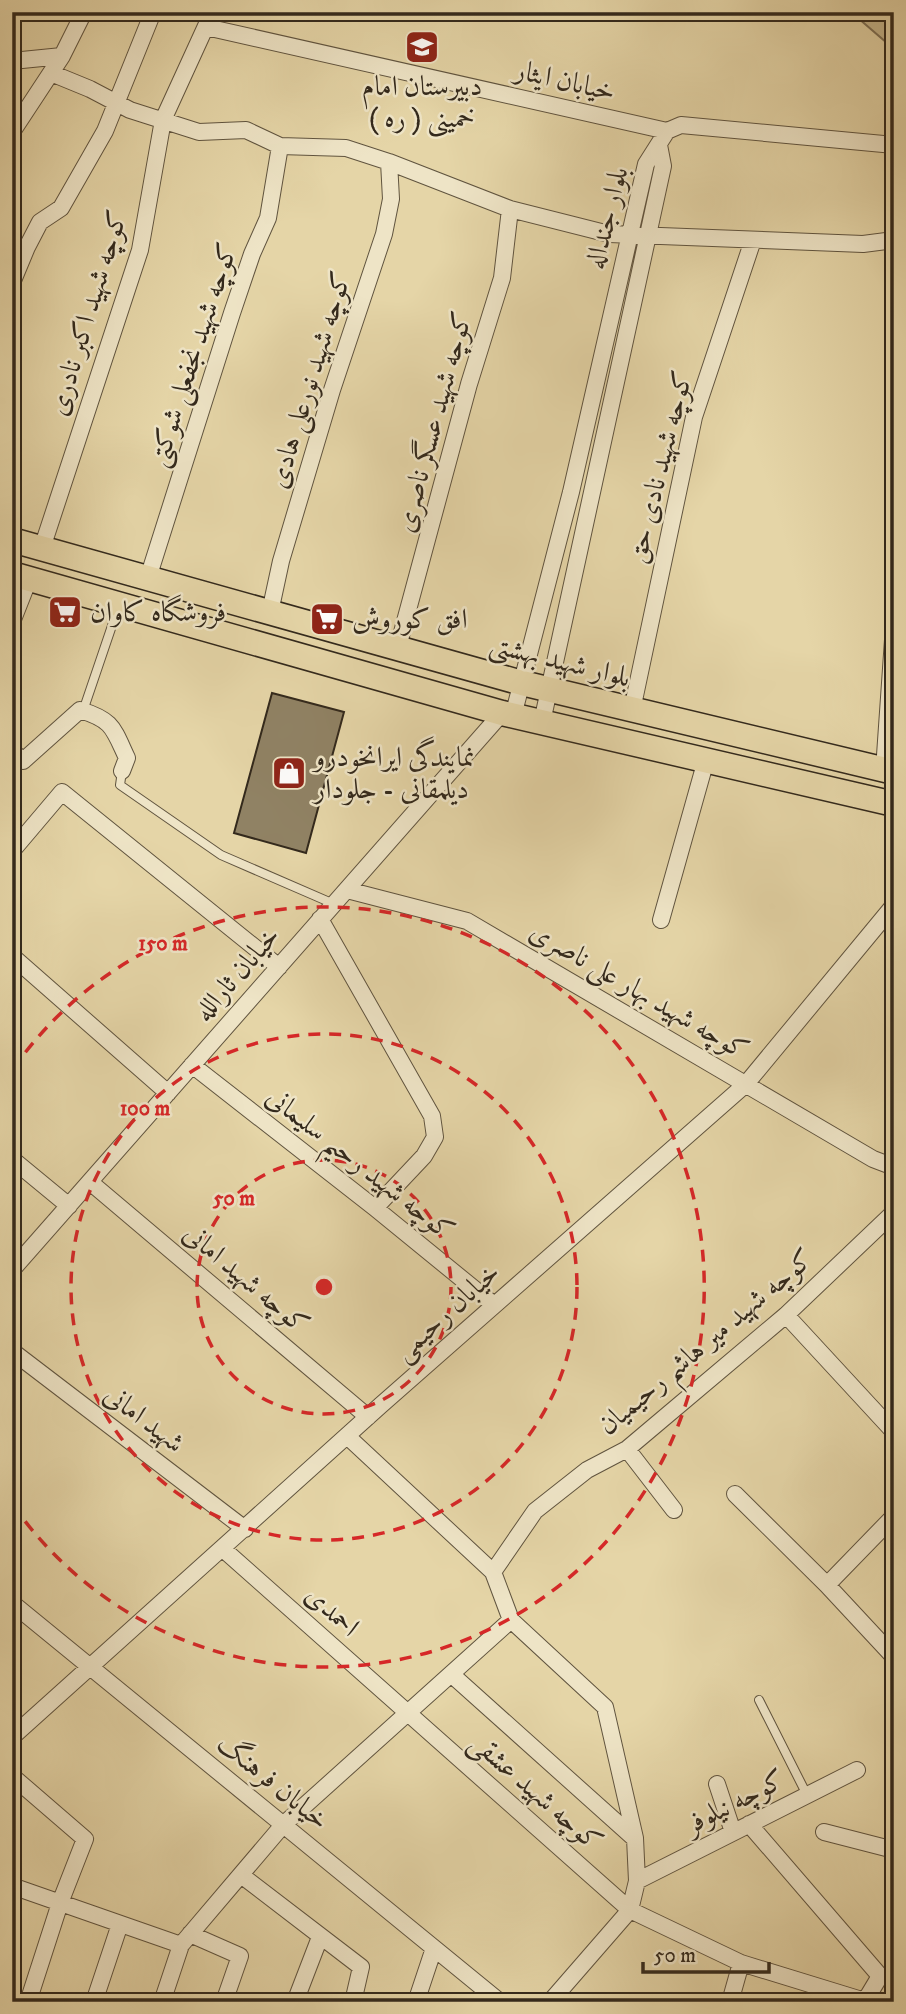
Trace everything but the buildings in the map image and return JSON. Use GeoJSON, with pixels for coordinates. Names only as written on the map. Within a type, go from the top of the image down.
{"type":"FeatureCollection","features":[{"type":"Feature","properties":{"kind":"main road","name":"بلوار شهید بهشتی"},"geometry":{"type":"LineString","coordinates":[[12,540],[522,683],[889,771]]}},
{"type":"Feature","properties":{"kind":"main road"},"geometry":{"type":"LineString","coordinates":[[20,576],[508,714],[894,804]]}},
{"type":"Feature","properties":{"kind":"street"},"geometry":{"type":"LineString","coordinates":[[12,132],[62,56],[84,12]]}},
{"type":"Feature","properties":{"kind":"street"},"geometry":{"type":"LineString","coordinates":[[12,283],[40,222],[61,208],[105,131],[153,12]]}},
{"type":"Feature","properties":{"kind":"street","name":"کوچه شهید اکبر نادری"},"geometry":{"type":"LineString","coordinates":[[43,548],[140,250],[163,120],[208,21]]}},
{"type":"Feature","properties":{"kind":"street","name":"خیابان ایثار"},"geometry":{"type":"LineString","coordinates":[[208,21],[663,138],[681,125],[894,145]]}},
{"type":"Feature","properties":{"kind":"street"},"geometry":{"type":"LineString","coordinates":[[12,61],[62,56]]}},
{"type":"Feature","properties":{"kind":"street"},"geometry":{"type":"LineString","coordinates":[[51,73],[130,110],[199,132],[246,131],[280,146],[345,148],[389,162],[510,209],[609,234],[863,244],[894,240]]}},
{"type":"Feature","properties":{"kind":"street","name":"بلوار جنداله"},"geometry":{"type":"LineString","coordinates":[[508,714],[522,683],[587,420],[646,164],[663,138]]}},
{"type":"Feature","properties":{"kind":"street","name":"بلوار جنداله"},"geometry":{"type":"LineString","coordinates":[[542,722],[663,166],[663,138]]}},
{"type":"Feature","properties":{"kind":"street","name":"کوچه شهید نجفعلی شوکتی"},"geometry":{"type":"LineString","coordinates":[[148,578],[236,301],[268,218],[280,146]]}},
{"type":"Feature","properties":{"kind":"street","name":"کوچه شهید نورعلی هادی"},"geometry":{"type":"LineString","coordinates":[[270,612],[281,561],[328,403],[384,234],[391,199],[389,162]]}},
{"type":"Feature","properties":{"kind":"street","name":"کوچه شهید عسگر ناصری"},"geometry":{"type":"LineString","coordinates":[[398,647],[469,384],[502,278],[510,209]]}},
{"type":"Feature","properties":{"kind":"street","name":"کوچه شهید نادی حق"},"geometry":{"type":"LineString","coordinates":[[632,710],[694,416],[753,240]]}},
{"type":"Feature","properties":{"kind":"street"},"geometry":{"type":"LineString","coordinates":[[587,420],[607,429]]}},
{"type":"Feature","properties":{"kind":"street"},"geometry":{"type":"LineString","coordinates":[[12,622],[20,576]]}},
{"type":"Feature","properties":{"kind":"street"},"geometry":{"type":"LineString","coordinates":[[889,771],[894,625]]}},
{"type":"Feature","properties":{"kind":"street"},"geometry":{"type":"LineString","coordinates":[[12,751],[23,761],[80,710],[101,716],[115,732],[127,758],[122,772]]}},
{"type":"Feature","properties":{"kind":"street","name":"خیابان ثارالله"},"geometry":{"type":"LineString","coordinates":[[12,1270],[320,919],[508,714]]}},
{"type":"Feature","properties":{"kind":"street"},"geometry":{"type":"LineString","coordinates":[[661,920],[706,760]]}},
{"type":"Feature","properties":{"kind":"street"},"geometry":{"type":"LineString","coordinates":[[12,851],[62,792],[279,967]]}},
{"type":"Feature","properties":{"kind":"street","name":"کوچه شهید بهار علی ناصری"},"geometry":{"type":"LineString","coordinates":[[346,890],[467,921],[873,1159],[894,1167]]}},
{"type":"Feature","properties":{"kind":"street","name":"خیابان رحیمی"},"geometry":{"type":"LineString","coordinates":[[12,1737],[92,1668],[368,1417],[746,1084],[894,905]]}},
{"type":"Feature","properties":{"kind":"street"},"geometry":{"type":"LineString","coordinates":[[320,919],[432,1116],[435,1137],[413,1169],[375,1208]]}},
{"type":"Feature","properties":{"kind":"street"},"geometry":{"type":"LineString","coordinates":[[12,956],[168,1093]]}},
{"type":"Feature","properties":{"kind":"street","name":"کوچه شهید رحیم سلیمانی"},"geometry":{"type":"LineString","coordinates":[[192,1065],[494,1305]]}},
{"type":"Feature","properties":{"kind":"street"},"geometry":{"type":"LineString","coordinates":[[12,1160],[69,1206]]}},
{"type":"Feature","properties":{"kind":"street","name":"کوچه شهید امانی"},"geometry":{"type":"LineString","coordinates":[[90,1182],[368,1417]]}},
{"type":"Feature","properties":{"kind":"street","name":"کوچه شهید میر هاشم رحیمیان"},"geometry":{"type":"LineString","coordinates":[[493,1572],[535,1511],[587,1469],[627,1449],[786,1315],[893,1214]]}},
{"type":"Feature","properties":{"kind":"street"},"geometry":{"type":"LineString","coordinates":[[786,1315],[894,1432]]}},
{"type":"Feature","properties":{"kind":"street","name":"شهید امانی"},"geometry":{"type":"LineString","coordinates":[[12,1351],[245,1529]]}},
{"type":"Feature","properties":{"kind":"street"},"geometry":{"type":"LineString","coordinates":[[347,1436],[493,1572],[511,1620],[605,1707],[635,1838],[637,1881],[630,1910],[550,2002]]}},
{"type":"Feature","properties":{"kind":"street"},"geometry":{"type":"LineString","coordinates":[[627,1449],[674,1510]]}},
{"type":"Feature","properties":{"kind":"street"},"geometry":{"type":"LineString","coordinates":[[735,1494],[827,1585],[894,1657]]}},
{"type":"Feature","properties":{"kind":"street"},"geometry":{"type":"LineString","coordinates":[[827,1585],[894,1516]]}},
{"type":"Feature","properties":{"kind":"street","name":"احمدی"},"geometry":{"type":"LineString","coordinates":[[223,1549],[407,1713]]}},
{"type":"Feature","properties":{"kind":"street","name":"خیابان فرهنگ"},"geometry":{"type":"LineString","coordinates":[[12,1603],[434,1948],[485,1996],[500,2002]]}},
{"type":"Feature","properties":{"kind":"street"},"geometry":{"type":"LineString","coordinates":[[162,2002],[186,1940],[284,1825],[511,1620]]}},
{"type":"Feature","properties":{"kind":"street"},"geometry":{"type":"LineString","coordinates":[[451,1674],[635,1838]]}},
{"type":"Feature","properties":{"kind":"street","name":"کوچه شهید عشقی"},"geometry":{"type":"LineString","coordinates":[[407,1713],[630,1910],[741,1963],[866,2001],[887,1978]]}},
{"type":"Feature","properties":{"kind":"street","name":"کوچه نیلوفر"},"geometry":{"type":"LineString","coordinates":[[637,1881],[857,1770]]}},
{"type":"Feature","properties":{"kind":"street"},"geometry":{"type":"LineString","coordinates":[[12,1776],[85,1839],[60,1903],[28,2002]]}},
{"type":"Feature","properties":{"kind":"street"},"geometry":{"type":"LineString","coordinates":[[717,1784],[733,1832]]}},
{"type":"Feature","properties":{"kind":"street"},"geometry":{"type":"LineString","coordinates":[[750,1824],[887,1978]]}},
{"type":"Feature","properties":{"kind":"street"},"geometry":{"type":"LineString","coordinates":[[824,1832],[894,1850]]}},
{"type":"Feature","properties":{"kind":"street"},"geometry":{"type":"LineString","coordinates":[[241,1875],[361,1967],[353,2002]]}},
{"type":"Feature","properties":{"kind":"street"},"geometry":{"type":"LineString","coordinates":[[12,1886],[120,1924],[240,1956],[225,2002]]}},
{"type":"Feature","properties":{"kind":"street"},"geometry":{"type":"LineString","coordinates":[[94,2002],[120,1924]]}},
{"type":"Feature","properties":{"kind":"street"},"geometry":{"type":"LineString","coordinates":[[295,2002],[320,1937]]}},
{"type":"Feature","properties":{"kind":"street"},"geometry":{"type":"LineString","coordinates":[[416,2002],[434,1948]]}},
{"type":"Feature","properties":{"kind":"street"},"geometry":{"type":"LineString","coordinates":[[730,2002],[741,1963]]}},
{"type":"Feature","properties":{"kind":"lane"},"geometry":{"type":"LineString","coordinates":[[83,711],[119,604]]}},
{"type":"Feature","properties":{"kind":"lane"},"geometry":{"type":"LineString","coordinates":[[122,772],[120,785],[221,855],[334,904]]}},
{"type":"Feature","properties":{"kind":"lane"},"geometry":{"type":"LineString","coordinates":[[759,1700],[807,1795]]}},
{"type":"Feature","properties":{"kind":"shaded area"},"geometry":{"type":"Polygon","coordinates":[[[851,12],[894,12],[894,49],[851,12]]]}},
{"type":"Feature","properties":{"kind":"place","name":"دبیرستان امام خمینی ( ره )"},"geometry":{"type":"Point","coordinates":[422,47]}},
{"type":"Feature","properties":{"kind":"place","name":"فروشگاه کاوان"},"geometry":{"type":"Point","coordinates":[65,612]}},
{"type":"Feature","properties":{"kind":"place","name":"افق کوروش"},"geometry":{"type":"Point","coordinates":[327,619]}},
{"type":"Feature","properties":{"kind":"place","name":"نمایندگی ایرانخودرو دیلمقانی - جلودار"},"geometry":{"type":"Point","coordinates":[289,773]}}]}
